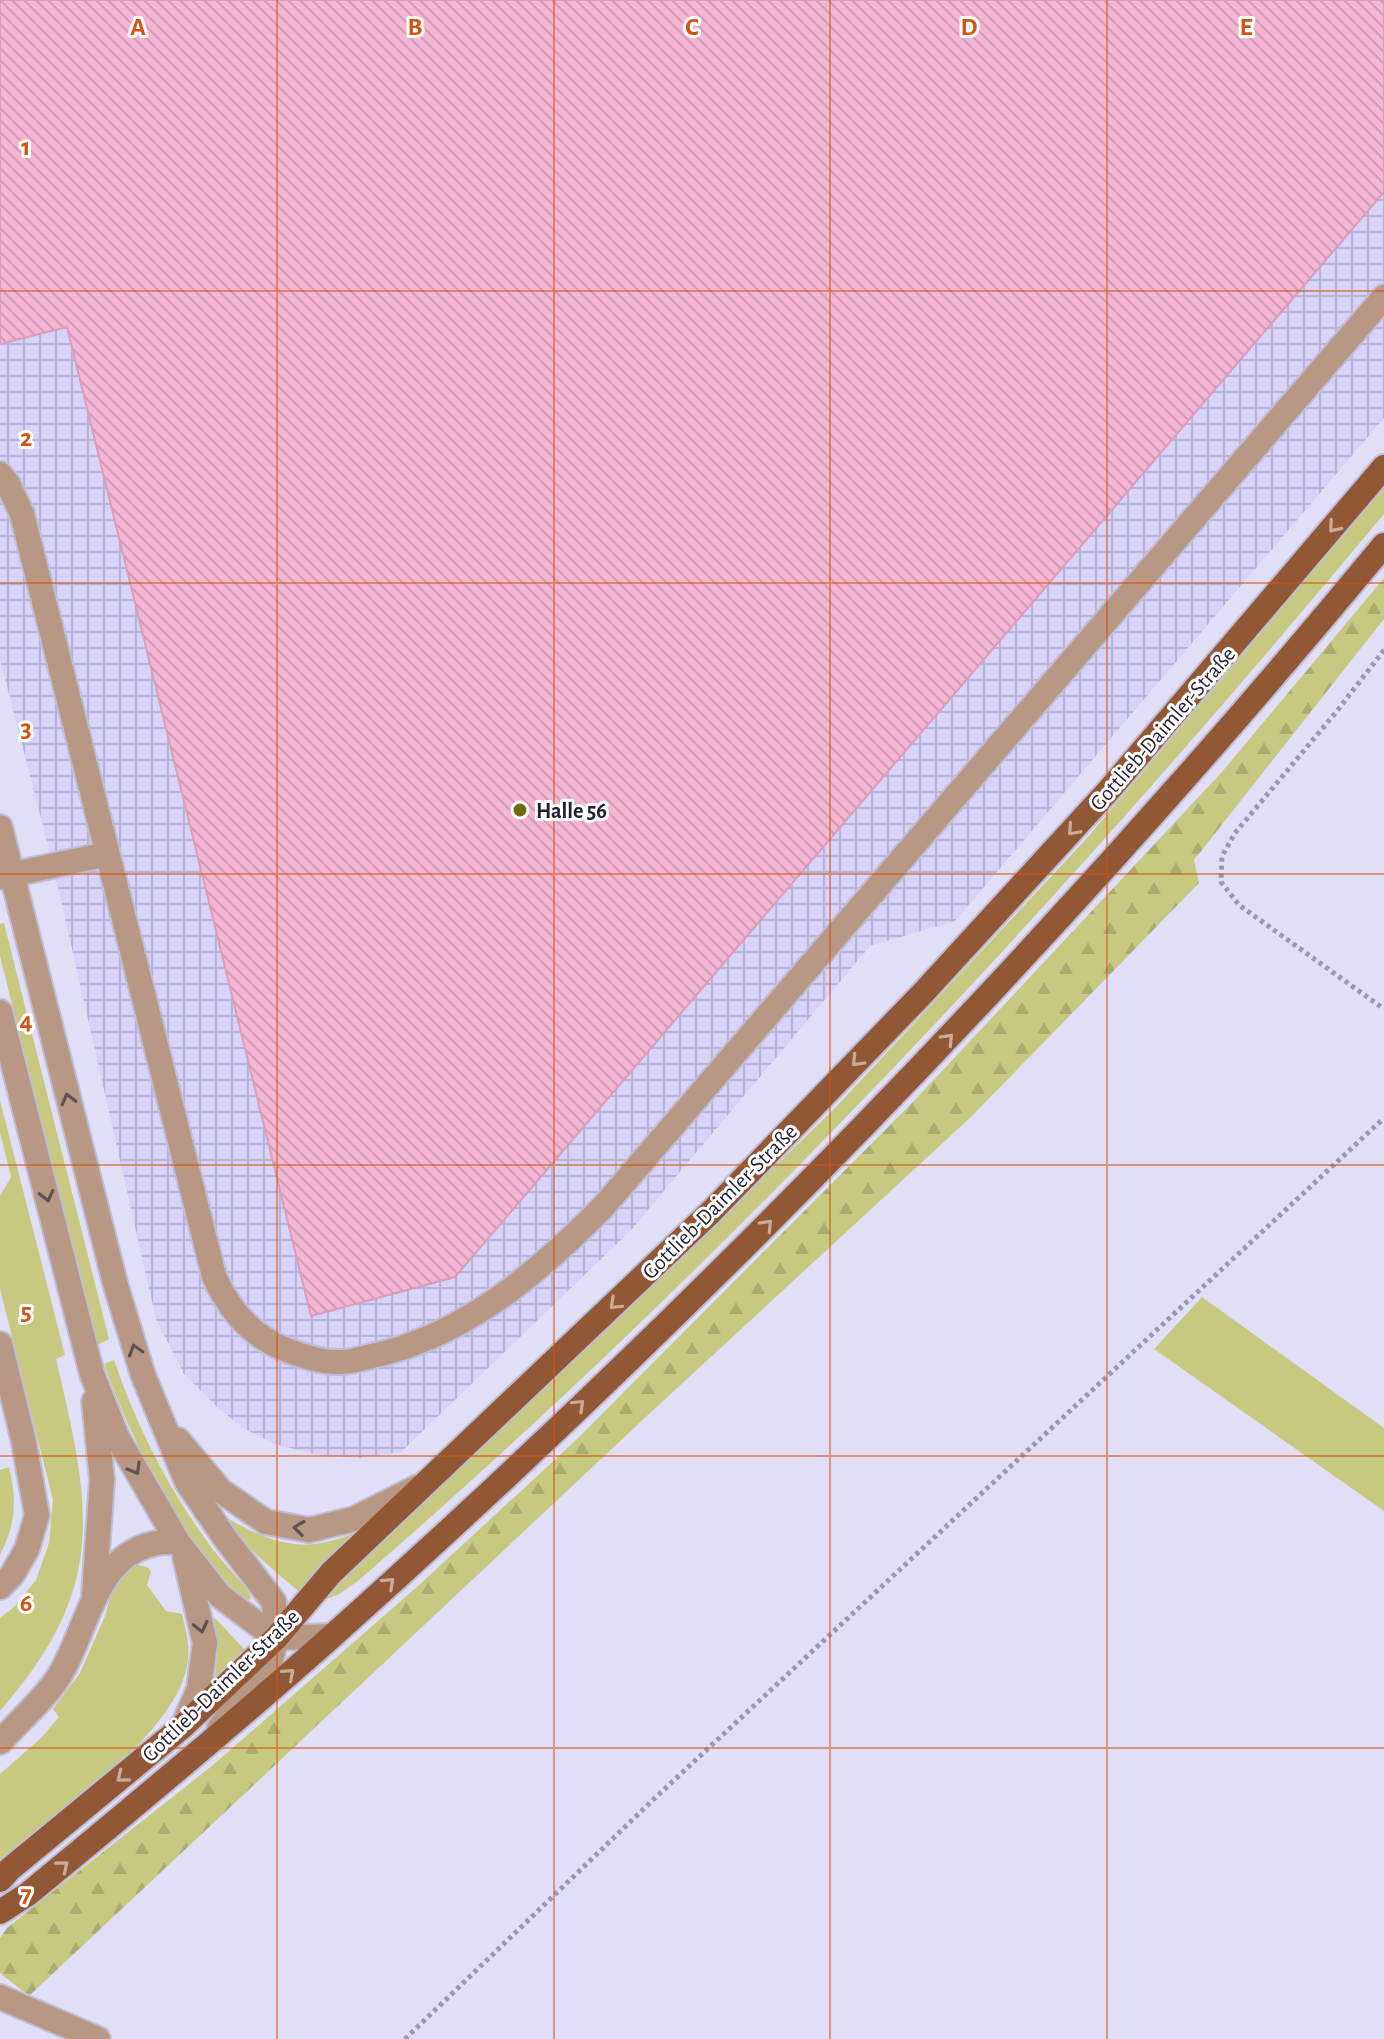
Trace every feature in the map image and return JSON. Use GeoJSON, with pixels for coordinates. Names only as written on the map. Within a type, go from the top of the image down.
{"type":"FeatureCollection","features":[{"type":"Feature","properties":{"kind":"main road","name":"Gottlieb-Daimler-Straße"},"geometry":{"type":"LineString","coordinates":[[0,1880],[182,1727],[276,1638],[331,1573],[712,1211],[923,993],[1109,790],[1384,467]]}},
{"type":"Feature","properties":{"kind":"main road","name":"Gottlieb-Daimler-Straße"},"geometry":{"type":"LineString","coordinates":[[0,1912],[28,1894],[209,1744],[332,1636],[742,1251],[960,1027],[1136,835],[1384,545]]}},
{"type":"Feature","properties":{"kind":"street"},"geometry":{"type":"LineString","coordinates":[[0,474],[22,514],[214,1276],[225,1301],[256,1332],[308,1359],[343,1362],[404,1349],[465,1320],[513,1289],[563,1247],[604,1206],[1384,297]]}},
{"type":"Feature","properties":{"kind":"street"},"geometry":{"type":"LineString","coordinates":[[0,827],[6,876],[115,1283],[143,1375],[187,1482],[274,1602],[276,1638],[270,1664],[240,1699],[209,1744]]}},
{"type":"Feature","properties":{"kind":"street"},"geometry":{"type":"LineString","coordinates":[[6,876],[107,854]]}},
{"type":"Feature","properties":{"kind":"street"},"geometry":{"type":"LineString","coordinates":[[0,1012],[92,1374],[117,1437],[180,1546],[220,1596],[276,1638],[332,1636]]}},
{"type":"Feature","properties":{"kind":"street"},"geometry":{"type":"LineString","coordinates":[[0,1344],[23,1438],[37,1515],[27,1549],[12,1575],[0,1587]]}},
{"type":"Feature","properties":{"kind":"street"},"geometry":{"type":"LineString","coordinates":[[92,1374],[102,1480],[93,1602]]}},
{"type":"Feature","properties":{"kind":"street"},"geometry":{"type":"LineString","coordinates":[[163,1423],[221,1491],[266,1522],[309,1530],[354,1519],[423,1484]]}},
{"type":"Feature","properties":{"kind":"street"},"geometry":{"type":"LineString","coordinates":[[0,1742],[60,1676],[93,1602],[117,1562],[137,1548],[155,1541],[180,1546]]}},
{"type":"Feature","properties":{"kind":"street"},"geometry":{"type":"LineString","coordinates":[[180,1546],[205,1643],[199,1689],[182,1727]]}},
{"type":"Feature","properties":{"kind":"street"},"geometry":{"type":"LineString","coordinates":[[0,1997],[98,2039]]}},
{"type":"Feature","properties":{"kind":"path"},"geometry":{"type":"LineString","coordinates":[[1384,650],[1235,833],[1222,856],[1221,882],[1239,905],[1384,1009]]}},
{"type":"Feature","properties":{"kind":"path"},"geometry":{"type":"LineString","coordinates":[[405,2039],[655,1798],[1384,1118]]}},
{"type":"Feature","properties":{"kind":"shaded area","name":"Halle 56"},"geometry":{"type":"Polygon","coordinates":[[[0,0],[1384,0],[1384,418],[955,921],[870,946],[631,1230],[401,1452],[361,1458],[321,1456],[275,1444],[243,1428],[184,1374],[156,1319],[53,865],[0,659],[0,0]]]}},
{"type":"Feature","properties":{"kind":"green space"},"geometry":{"type":"Polygon","coordinates":[[[1384,488],[1384,514],[1265,655],[1019,933],[893,1068],[631,1331],[496,1458],[358,1581],[327,1599],[324,1596],[341,1576],[607,1330],[835,1108],[1087,838],[1384,488]]]}},
{"type":"Feature","properties":{"kind":"green space"},"geometry":{"type":"Polygon","coordinates":[[[1384,578],[1384,619],[1194,860],[1199,883],[972,1116],[649,1414],[29,1996],[0,1973],[0,1938],[7,1928],[213,1765],[418,1586],[575,1441],[914,1101],[1221,773],[1384,578]]]}},
{"type":"Feature","properties":{"kind":"green space"},"geometry":{"type":"Polygon","coordinates":[[[4,923],[109,1339],[97,1345],[0,956],[0,924],[4,923]]]}},
{"type":"Feature","properties":{"kind":"green space"},"geometry":{"type":"Polygon","coordinates":[[[0,1100],[65,1355],[56,1359],[77,1460],[82,1503],[82,1544],[75,1584],[60,1624],[35,1666],[0,1711],[0,1618],[15,1606],[36,1580],[49,1543],[53,1500],[0,1289],[0,1196],[11,1177],[0,1133],[0,1100]]]}},
{"type":"Feature","properties":{"kind":"green space"},"geometry":{"type":"Polygon","coordinates":[[[1202,1297],[1384,1428],[1384,1511],[1154,1349],[1202,1297]]]}},
{"type":"Feature","properties":{"kind":"green space"},"geometry":{"type":"Polygon","coordinates":[[[114,1360],[133,1410],[168,1481],[212,1548],[248,1591],[251,1598],[247,1601],[229,1586],[205,1556],[160,1488],[135,1440],[104,1364],[114,1360]]]}},
{"type":"Feature","properties":{"kind":"green space"},"geometry":{"type":"Polygon","coordinates":[[[9,1467],[14,1512],[0,1555],[0,1470],[9,1467]]]}},
{"type":"Feature","properties":{"kind":"green space"},"geometry":{"type":"Polygon","coordinates":[[[227,1518],[259,1534],[289,1543],[320,1543],[356,1532],[357,1536],[300,1592],[237,1535],[227,1518]]]}},
{"type":"Feature","properties":{"kind":"green space"},"geometry":{"type":"Polygon","coordinates":[[[131,1563],[149,1568],[151,1572],[147,1585],[166,1611],[182,1614],[187,1637],[187,1666],[174,1700],[132,1751],[106,1776],[0,1859],[0,1774],[41,1738],[59,1717],[53,1709],[80,1673],[105,1616],[115,1581],[131,1563]]]}},
{"type":"Feature","properties":{"kind":"green space"},"geometry":{"type":"Polygon","coordinates":[[[210,1618],[215,1618],[245,1650],[220,1675],[215,1676],[218,1651],[210,1618]]]}},
{"type":"Feature","properties":{"kind":"building","name":"Halle 56"},"geometry":{"type":"Polygon","coordinates":[[[0,0],[1384,0],[1384,192],[455,1277],[311,1316],[67,327],[0,344],[0,0]]]}},
{"type":"Feature","properties":{"kind":"place","name":"Halle 56"},"geometry":{"type":"Point","coordinates":[520,810]}}]}
